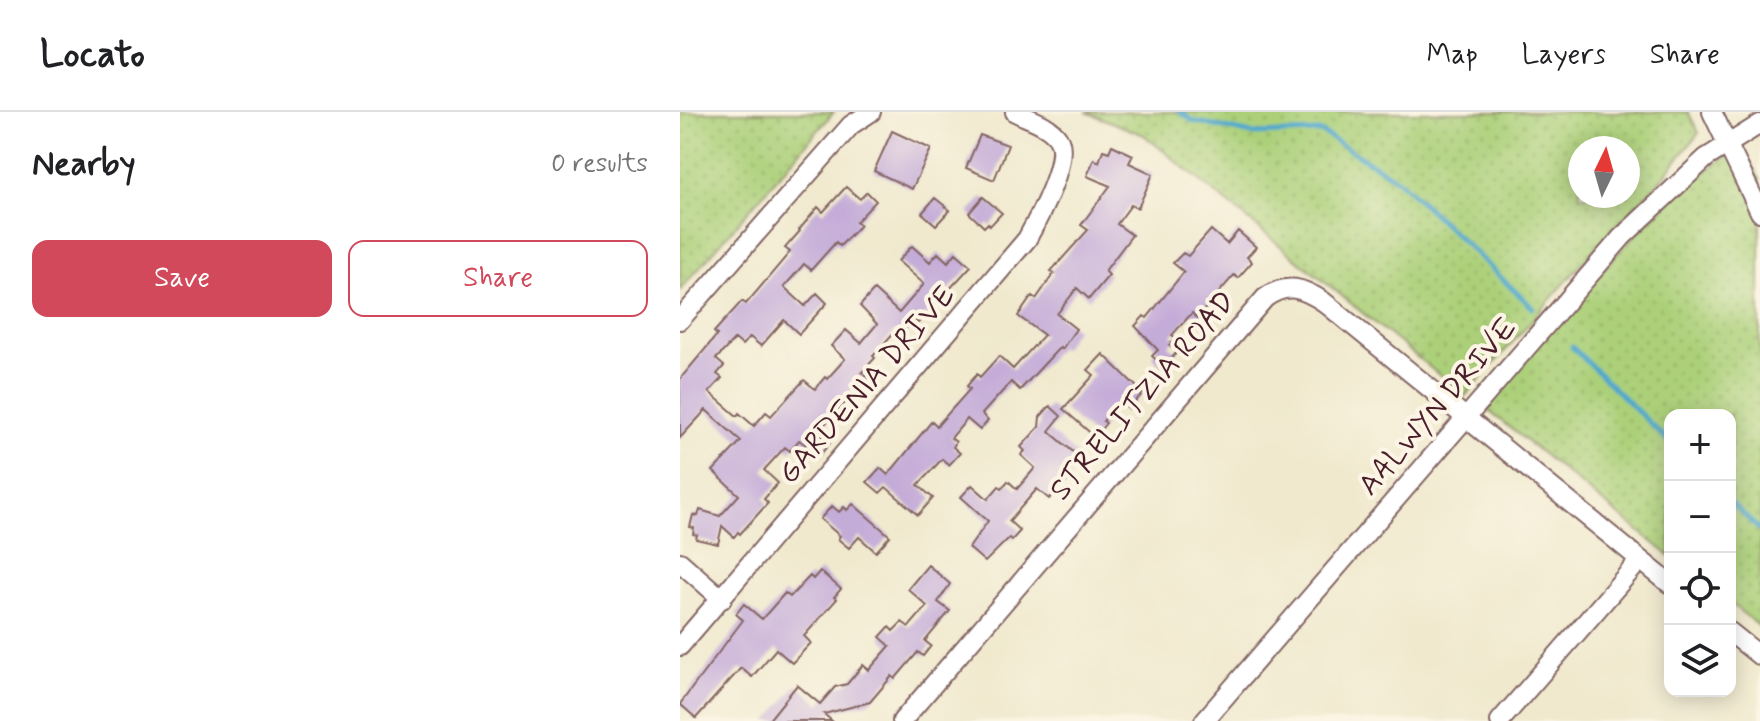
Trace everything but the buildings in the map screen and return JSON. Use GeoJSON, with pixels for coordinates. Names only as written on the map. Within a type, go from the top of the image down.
{"type":"FeatureCollection","features":[{"type":"Feature","properties":{"kind":"street"},"geometry":{"type":"LineString","coordinates":[[680,320],[851,125],[871,112]]}},
{"type":"Feature","properties":{"kind":"street","name":"GARDENIA DRIVE"},"geometry":{"type":"LineString","coordinates":[[680,646],[1014,257],[1036,222],[1061,156],[1060,141],[1043,125],[1015,112]]}},
{"type":"Feature","properties":{"kind":"street"},"geometry":{"type":"LineString","coordinates":[[1712,112],[1760,212]]}},
{"type":"Feature","properties":{"kind":"street","name":"AALWYN DRIVE"},"geometry":{"type":"LineString","coordinates":[[1204,721],[1622,237],[1678,182],[1727,142],[1760,124]]}},
{"type":"Feature","properties":{"kind":"street","name":"STRELITZIA ROAD"},"geometry":{"type":"LineString","coordinates":[[912,718],[1105,482],[1274,291],[1291,287],[1309,293],[1467,417]]}},
{"type":"Feature","properties":{"kind":"street"},"geometry":{"type":"LineString","coordinates":[[1467,417],[1664,579]]}},
{"type":"Feature","properties":{"kind":"street"},"geometry":{"type":"LineString","coordinates":[[1500,721],[1640,560]]}},
{"type":"Feature","properties":{"kind":"street"},"geometry":{"type":"LineString","coordinates":[[680,562],[722,599]]}},
{"type":"Feature","properties":{"kind":"street"},"geometry":{"type":"LineString","coordinates":[[1736,637],[1760,656]]}},
{"type":"Feature","properties":{"kind":"green space"},"geometry":{"type":"Polygon","coordinates":[[[680,112],[834,112],[680,290],[680,112]]]}},
{"type":"Feature","properties":{"kind":"green space"},"geometry":{"type":"Polygon","coordinates":[[[1086,112],[1688,112],[1699,133],[1640,201],[1640,136],[1568,136],[1568,208],[1634,208],[1465,396],[1144,135],[1086,112]]]}},
{"type":"Feature","properties":{"kind":"green space"},"geometry":{"type":"Polygon","coordinates":[[[1741,145],[1760,179],[1760,627],[1736,608],[1736,409],[1664,409],[1664,551],[1480,404],[1632,238],[1678,193],[1741,145]]]}},
{"type":"Feature","properties":{"kind":"waterway"},"geometry":{"type":"LineString","coordinates":[[1180,112],[1193,121],[1252,134],[1321,132],[1398,180],[1533,308]]}},
{"type":"Feature","properties":{"kind":"waterway"},"geometry":{"type":"LineString","coordinates":[[1572,347],[1664,437]]}},
{"type":"Feature","properties":{"kind":"waterway"},"geometry":{"type":"LineString","coordinates":[[1736,508],[1760,530]]}}]}
